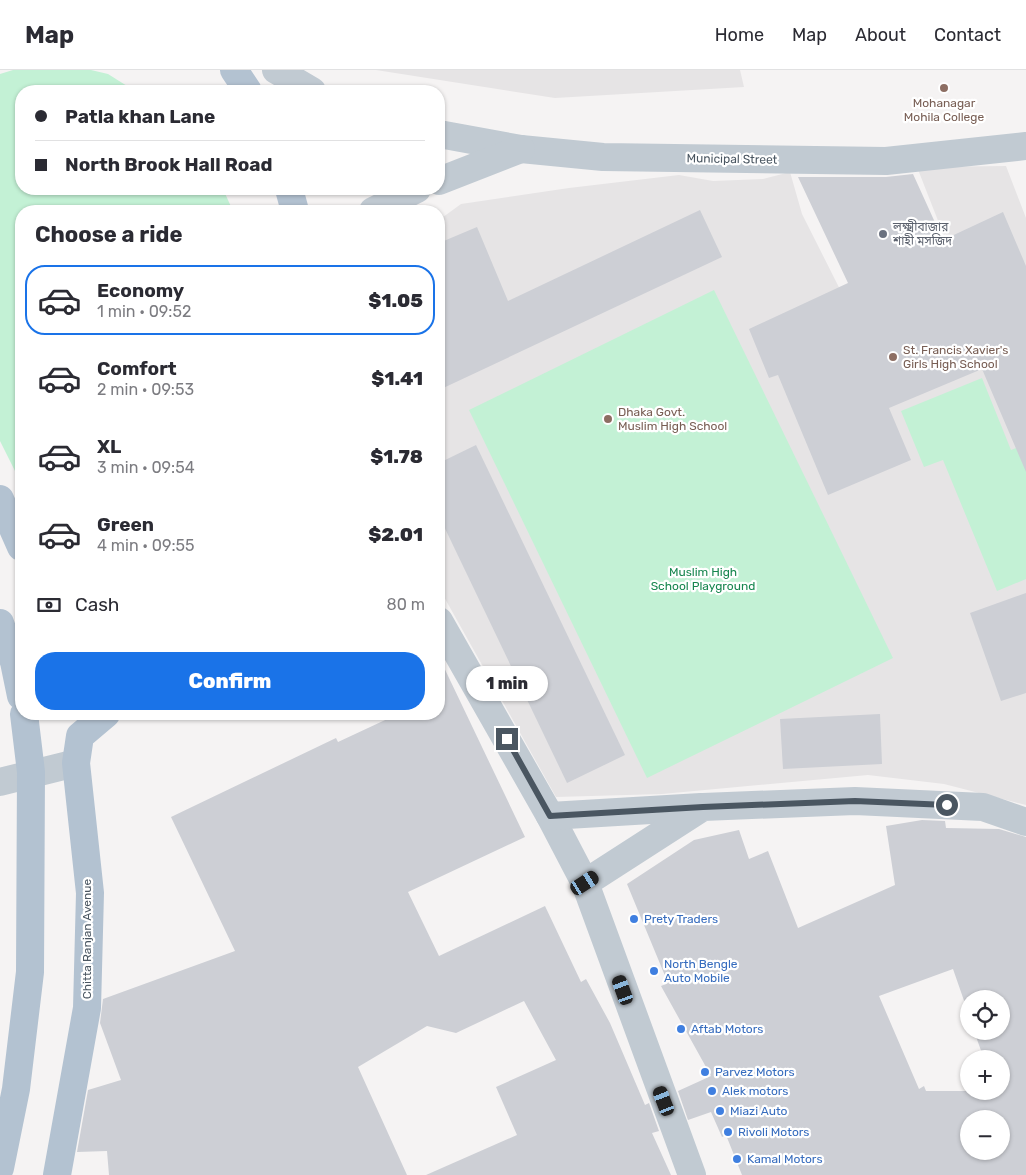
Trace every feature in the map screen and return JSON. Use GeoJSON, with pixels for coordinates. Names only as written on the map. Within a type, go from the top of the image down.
{"type":"FeatureCollection","features":[{"type":"Feature","properties":{"kind":"main road"},"geometry":{"type":"LineString","coordinates":[[234,70],[244,85]]}},
{"type":"Feature","properties":{"kind":"main road"},"geometry":{"type":"LineString","coordinates":[[0,499],[15,533]]}},
{"type":"Feature","properties":{"kind":"main road"},"geometry":{"type":"LineString","coordinates":[[0,623],[15,667]]}},
{"type":"Feature","properties":{"kind":"main road"},"geometry":{"type":"LineString","coordinates":[[0,1168],[16,1089],[30,972],[32,772],[25,720]]}},
{"type":"Feature","properties":{"kind":"main road","name":"Chitta Ranjan Avenue"},"geometry":{"type":"LineString","coordinates":[[57,1175],[87,1008],[90,893],[76,763],[80,736],[99,720]]}},
{"type":"Feature","properties":{"kind":"street"},"geometry":{"type":"LineString","coordinates":[[276,70],[302,85]]}},
{"type":"Feature","properties":{"kind":"street","name":"Municipal Street"},"geometry":{"type":"LineString","coordinates":[[445,135],[521,148],[603,157],[886,161],[1026,146]]}},
{"type":"Feature","properties":{"kind":"street"},"geometry":{"type":"LineString","coordinates":[[445,178],[521,148]]}},
{"type":"Feature","properties":{"kind":"street"},"geometry":{"type":"LineString","coordinates":[[385,205],[406,195]]}},
{"type":"Feature","properties":{"kind":"street"},"geometry":{"type":"LineString","coordinates":[[445,632],[550,816],[585,883],[692,1175]]}},
{"type":"Feature","properties":{"kind":"street"},"geometry":{"type":"LineString","coordinates":[[0,782],[32,772],[76,763]]}},
{"type":"Feature","properties":{"kind":"street"},"geometry":{"type":"LineString","coordinates":[[550,816],[855,801],[983,807],[1026,822]]}},
{"type":"Feature","properties":{"kind":"street"},"geometry":{"type":"LineString","coordinates":[[585,883],[703,807]]}},
{"type":"Feature","properties":{"kind":"shaded area"},"geometry":{"type":"Polygon","coordinates":[[[376,70],[740,70],[744,87],[555,98],[376,70]]]}},
{"type":"Feature","properties":{"kind":"shaded area","name":"Dhaka Govt. Muslim High School"},"geometry":{"type":"Polygon","coordinates":[[[1006,166],[1026,218],[1026,805],[944,784],[868,775],[662,794],[556,797],[445,599],[445,216],[461,204],[569,188],[679,175],[713,181],[763,179],[790,172],[802,214],[868,345],[966,292],[917,167],[1006,166]]]}},
{"type":"Feature","properties":{"kind":"green space"},"geometry":{"type":"Polygon","coordinates":[[[13,70],[91,70],[108,74],[125,85],[15,85],[15,195],[226,195],[230,205],[15,205],[15,471],[0,441],[0,74],[13,70]]]}},
{"type":"Feature","properties":{"kind":"green space","name":"Muslim High School Playground"},"geometry":{"type":"Polygon","coordinates":[[[714,290],[893,658],[647,778],[469,410],[714,290]]]}},
{"type":"Feature","properties":{"kind":"green space"},"geometry":{"type":"Polygon","coordinates":[[[982,378],[1011,450],[1026,444],[1026,579],[997,591],[943,460],[924,467],[901,411],[982,378]]]}},
{"type":"Feature","properties":{"kind":"building","name":"St. Francis Xavier's Girls High School"},"geometry":{"type":"Polygon","coordinates":[[[913,174],[943,240],[1003,212],[1026,266],[1026,472],[982,369],[889,408],[911,460],[828,495],[778,375],[769,378],[749,329],[848,283],[798,177],[886,177],[913,174]]]}},
{"type":"Feature","properties":{"kind":"building"},"geometry":{"type":"Polygon","coordinates":[[[700,210],[722,257],[445,387],[445,240],[477,227],[508,301],[700,210]]]}},
{"type":"Feature","properties":{"kind":"building"},"geometry":{"type":"Polygon","coordinates":[[[476,445],[625,755],[567,783],[445,529],[445,460],[476,445]]]}},
{"type":"Feature","properties":{"kind":"building"},"geometry":{"type":"Polygon","coordinates":[[[1026,593],[1026,693],[1001,701],[970,613],[1026,593]]]}},
{"type":"Feature","properties":{"kind":"building"},"geometry":{"type":"Polygon","coordinates":[[[445,670],[525,837],[408,892],[439,956],[545,906],[581,982],[586,979],[610,1023],[645,1105],[649,1103],[659,1131],[652,1133],[671,1175],[426,1175],[517,1135],[496,1087],[556,1060],[524,1001],[456,1033],[427,1026],[358,1067],[407,1175],[109,1175],[107,1151],[77,1152],[88,1090],[121,1080],[100,1023],[103,999],[235,951],[171,817],[336,738],[338,742],[385,720],[445,720],[445,670]]]}},
{"type":"Feature","properties":{"kind":"building"},"geometry":{"type":"Polygon","coordinates":[[[880,714],[882,764],[783,769],[780,719],[880,714]]]}},
{"type":"Feature","properties":{"kind":"building"},"geometry":{"type":"Polygon","coordinates":[[[922,820],[945,821],[946,828],[999,829],[1026,837],[1026,1175],[742,1175],[726,1135],[722,1137],[711,1112],[688,1120],[678,1091],[711,1076],[661,986],[668,983],[627,884],[694,840],[739,830],[749,859],[768,851],[798,928],[895,885],[886,826],[922,820]],[[953,969],[879,996],[919,1089],[924,1086],[926,1091],[960,1091],[960,1100],[1010,1100],[1010,1050],[981,1050],[977,1040],[1010,1040],[1010,990],[960,990],[953,969]]]}},
{"type":"Feature","properties":{"kind":"place","name":"Mohanagar Mohila College"},"geometry":{"type":"Point","coordinates":[944,88]}},
{"type":"Feature","properties":{"kind":"place","name":"লক্ষ্মীবাজার শাহী মসজিদ"},"geometry":{"type":"Point","coordinates":[883,234]}},
{"type":"Feature","properties":{"kind":"place","name":"St. Francis Xavier's Girls High School"},"geometry":{"type":"Point","coordinates":[893,357]}},
{"type":"Feature","properties":{"kind":"place","name":"Dhaka Govt. Muslim High School"},"geometry":{"type":"Point","coordinates":[608,419]}},
{"type":"Feature","properties":{"kind":"place","name":"Prety Traders"},"geometry":{"type":"Point","coordinates":[634,919]}},
{"type":"Feature","properties":{"kind":"place","name":"North Bengle Auto Mobile"},"geometry":{"type":"Point","coordinates":[654,971]}},
{"type":"Feature","properties":{"kind":"place","name":"Aftab Motors"},"geometry":{"type":"Point","coordinates":[681,1029]}},
{"type":"Feature","properties":{"kind":"place","name":"Parvez Motors"},"geometry":{"type":"Point","coordinates":[705,1072]}},
{"type":"Feature","properties":{"kind":"place","name":"Alek motors"},"geometry":{"type":"Point","coordinates":[712,1091]}},
{"type":"Feature","properties":{"kind":"place","name":"Miazi Auto"},"geometry":{"type":"Point","coordinates":[720,1111]}},
{"type":"Feature","properties":{"kind":"place","name":"Rivoli Motors"},"geometry":{"type":"Point","coordinates":[728,1132]}},
{"type":"Feature","properties":{"kind":"place","name":"Kamal Motors"},"geometry":{"type":"Point","coordinates":[737,1159]}},
{"type":"Feature","properties":{"kind":"route"},"geometry":{"type":"LineString","coordinates":[[507,739],[550,816],[855,801],[947,805]]}}]}
